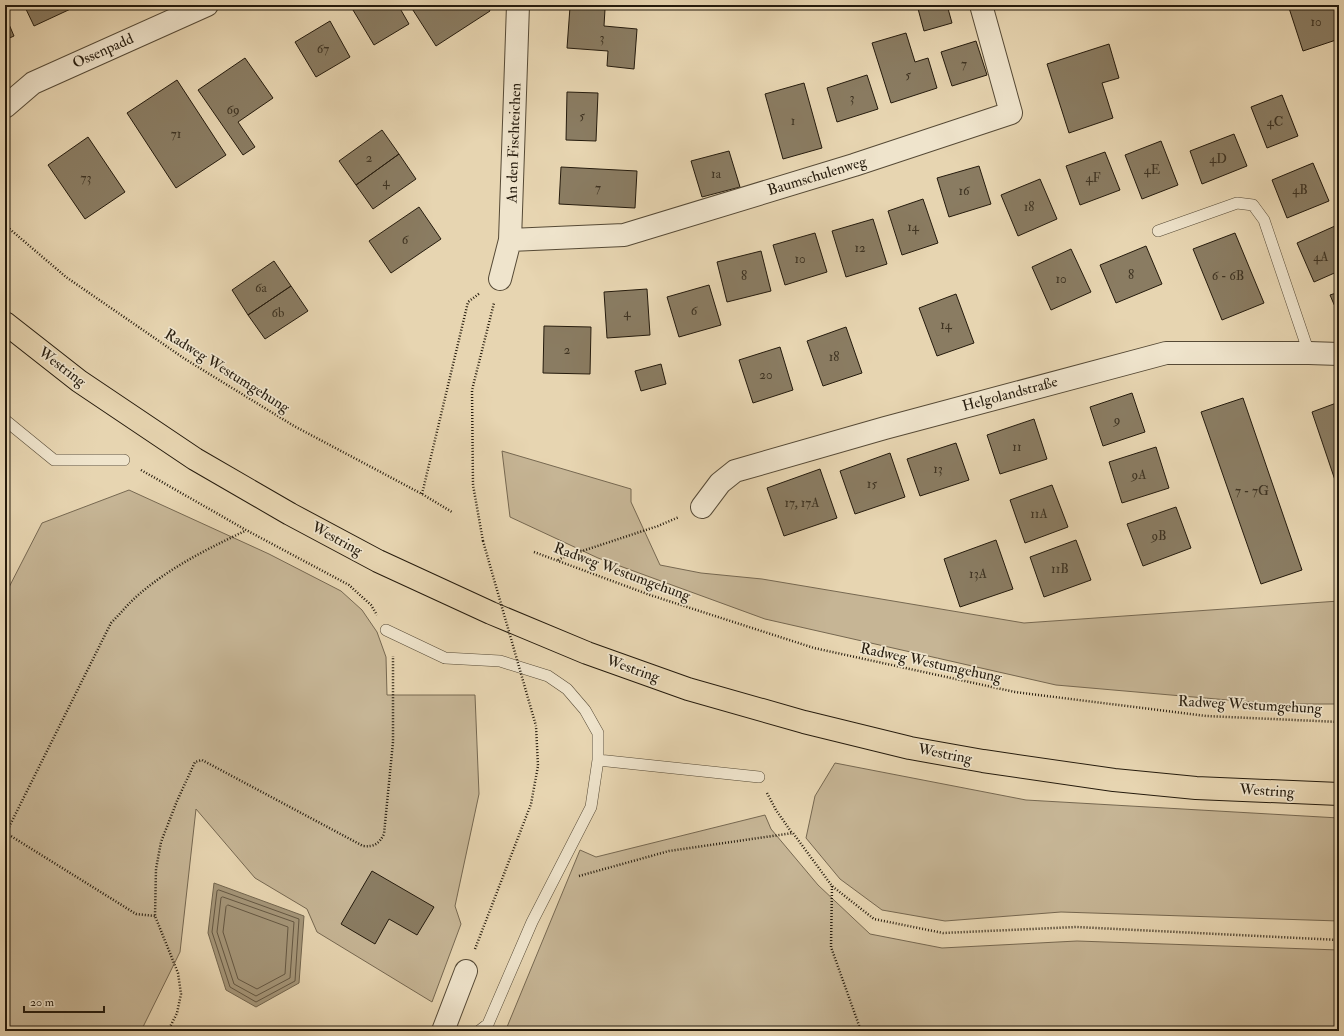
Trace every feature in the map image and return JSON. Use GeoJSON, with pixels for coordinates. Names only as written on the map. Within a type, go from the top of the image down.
{"type":"FeatureCollection","features":[{"type":"Feature","properties":{"kind":"main road","name":"Westring"},"geometry":{"type":"LineString","coordinates":[[5,323],[79,380],[189,454],[290,514],[378,561],[491,613],[586,653],[688,689],[804,722],[910,748],[1043,771],[1136,782],[1196,788],[1339,794]]}},
{"type":"Feature","properties":{"kind":"street","name":"Ossenpadd"},"geometry":{"type":"LineString","coordinates":[[5,107],[33,83],[207,5]]}},
{"type":"Feature","properties":{"kind":"street","name":"An den Fischteichen"},"geometry":{"type":"LineString","coordinates":[[500,279],[510,240],[518,5]]}},
{"type":"Feature","properties":{"kind":"street","name":"Baumschulenweg"},"geometry":{"type":"LineString","coordinates":[[510,240],[624,235],[854,165],[1011,113],[981,5]]}},
{"type":"Feature","properties":{"kind":"street","name":"Helgolandstraße"},"geometry":{"type":"LineString","coordinates":[[702,507],[720,484],[735,471],[885,428],[1166,353],[1339,354]]}},
{"type":"Feature","properties":{"kind":"street"},"geometry":{"type":"LineString","coordinates":[[444,1031],[466,972]]}},
{"type":"Feature","properties":{"kind":"lane"},"geometry":{"type":"LineString","coordinates":[[1158,230],[1237,203],[1254,206],[1264,220],[1309,353]]}},
{"type":"Feature","properties":{"kind":"lane"},"geometry":{"type":"LineString","coordinates":[[5,420],[54,460],[124,460]]}},
{"type":"Feature","properties":{"kind":"lane"},"geometry":{"type":"LineString","coordinates":[[386,630],[445,658],[500,661],[548,676],[567,689],[585,710],[598,733],[598,760],[591,807],[532,922],[488,1024],[479,1031]]}},
{"type":"Feature","properties":{"kind":"lane"},"geometry":{"type":"LineString","coordinates":[[598,760],[759,777]]}},
{"type":"Feature","properties":{"kind":"path","name":"Radweg Westumgehung"},"geometry":{"type":"LineString","coordinates":[[5,225],[66,277],[185,359],[294,426],[422,494],[452,512]]}},
{"type":"Feature","properties":{"kind":"path"},"geometry":{"type":"LineString","coordinates":[[422,494],[468,302],[500,279]]}},
{"type":"Feature","properties":{"kind":"path"},"geometry":{"type":"LineString","coordinates":[[466,972],[531,804],[538,766],[536,726],[484,541],[473,485],[472,390],[500,279]]}},
{"type":"Feature","properties":{"kind":"path"},"geometry":{"type":"LineString","coordinates":[[124,460],[246,530],[349,585],[371,605],[386,630],[394,656],[393,742],[384,834],[380,842],[371,847],[362,846],[202,760],[195,762],[176,801],[161,842],[156,869],[155,916],[178,973],[181,994],[177,1013],[168,1031]]}},
{"type":"Feature","properties":{"kind":"path"},"geometry":{"type":"LineString","coordinates":[[557,561],[564,557],[658,526],[702,507]]}},
{"type":"Feature","properties":{"kind":"path"},"geometry":{"type":"LineString","coordinates":[[155,916],[136,914],[6,834],[111,623],[137,596],[172,570],[212,547],[246,530]]}},
{"type":"Feature","properties":{"kind":"path","name":"Radweg Westumgehung"},"geometry":{"type":"LineString","coordinates":[[534,552],[650,595],[814,648],[1015,692],[1206,716],[1339,722]]}},
{"type":"Feature","properties":{"kind":"path"},"geometry":{"type":"LineString","coordinates":[[759,777],[776,810],[832,886],[874,919],[943,933],[1076,927],[1339,940]]}},
{"type":"Feature","properties":{"kind":"path"},"geometry":{"type":"LineString","coordinates":[[550,887],[587,872],[669,851],[793,833]]}},
{"type":"Feature","properties":{"kind":"path"},"geometry":{"type":"LineString","coordinates":[[832,886],[831,948],[861,1031]]}},
{"type":"Feature","properties":{"kind":"shaded area"},"geometry":{"type":"Polygon","coordinates":[[[502,451],[631,489],[631,502],[660,565],[701,573],[762,579],[1024,623],[1339,601],[1339,704],[1274,704],[1056,685],[765,619],[598,558],[510,517],[502,451]]]}},
{"type":"Feature","properties":{"kind":"shaded area"},"geometry":{"type":"Polygon","coordinates":[[[129,490],[269,554],[341,591],[362,610],[377,632],[386,657],[387,695],[475,695],[479,794],[455,906],[461,924],[432,1002],[317,932],[307,909],[255,878],[196,809],[180,952],[141,1031],[5,1031],[5,595],[42,523],[129,490]]]}},
{"type":"Feature","properties":{"kind":"shaded area"},"geometry":{"type":"Polygon","coordinates":[[[835,763],[1026,800],[1339,818],[1339,921],[1061,912],[945,921],[882,910],[840,879],[806,838],[815,796],[835,763]]]}},
{"type":"Feature","properties":{"kind":"shaded area"},"geometry":{"type":"Polygon","coordinates":[[[765,815],[771,829],[818,885],[870,934],[942,948],[1077,941],[1339,950],[1339,1031],[504,1031],[507,1027],[580,850],[596,857],[765,815]]]}},
{"type":"Feature","properties":{"kind":"water"},"geometry":{"type":"Polygon","coordinates":[[[214,883],[304,916],[299,983],[256,1007],[226,990],[208,933],[214,883]]]}},
{"type":"Feature","properties":{"kind":"building"},"geometry":{"type":"Polygon","coordinates":[[[24,5],[77,5],[77,6],[34,26],[24,5]]]}},
{"type":"Feature","properties":{"kind":"building"},"geometry":{"type":"Polygon","coordinates":[[[350,5],[398,5],[409,24],[374,45],[350,5]]]}},
{"type":"Feature","properties":{"kind":"building"},"geometry":{"type":"Polygon","coordinates":[[[413,5],[487,5],[490,11],[436,46],[411,7],[413,5]]]}},
{"type":"Feature","properties":{"kind":"building"},"geometry":{"type":"Polygon","coordinates":[[[917,5],[947,5],[952,23],[924,31],[917,5]]]}},
{"type":"Feature","properties":{"kind":"building"},"geometry":{"type":"Polygon","coordinates":[[[1288,5],[1339,5],[1339,39],[1303,51],[1288,5]]]}},
{"type":"Feature","properties":{"kind":"building"},"geometry":{"type":"Polygon","coordinates":[[[570,7],[605,9],[604,26],[637,29],[634,69],[607,66],[608,51],[567,48],[570,7]]]}},
{"type":"Feature","properties":{"kind":"building"},"geometry":{"type":"Polygon","coordinates":[[[5,15],[14,36],[5,40],[5,15]]]}},
{"type":"Feature","properties":{"kind":"building"},"geometry":{"type":"Polygon","coordinates":[[[330,21],[350,57],[316,77],[295,42],[330,21]]]}},
{"type":"Feature","properties":{"kind":"building"},"geometry":{"type":"Polygon","coordinates":[[[906,33],[915,62],[928,58],[937,88],[891,103],[872,43],[906,33]]]}},
{"type":"Feature","properties":{"kind":"building"},"geometry":{"type":"Polygon","coordinates":[[[976,41],[987,75],[952,86],[941,52],[976,41]]]}},
{"type":"Feature","properties":{"kind":"building"},"geometry":{"type":"Polygon","coordinates":[[[1109,44],[1119,78],[1102,83],[1113,118],[1069,133],[1047,64],[1109,44]]]}},
{"type":"Feature","properties":{"kind":"building"},"geometry":{"type":"Polygon","coordinates":[[[245,58],[273,98],[238,122],[255,147],[243,155],[198,90],[245,58]]]}},
{"type":"Feature","properties":{"kind":"building"},"geometry":{"type":"Polygon","coordinates":[[[867,75],[878,109],[837,122],[827,88],[867,75]]]}},
{"type":"Feature","properties":{"kind":"building"},"geometry":{"type":"Polygon","coordinates":[[[177,80],[226,155],[176,188],[127,113],[177,80]]]}},
{"type":"Feature","properties":{"kind":"building"},"geometry":{"type":"Polygon","coordinates":[[[804,83],[822,148],[783,159],[765,94],[804,83]]]}},
{"type":"Feature","properties":{"kind":"building"},"geometry":{"type":"Polygon","coordinates":[[[567,92],[598,93],[596,141],[566,140],[567,92]]]}},
{"type":"Feature","properties":{"kind":"building"},"geometry":{"type":"Polygon","coordinates":[[[1282,95],[1298,136],[1267,148],[1251,107],[1282,95]]]}},
{"type":"Feature","properties":{"kind":"building"},"geometry":{"type":"Polygon","coordinates":[[[382,130],[399,154],[356,185],[339,161],[382,130]]]}},
{"type":"Feature","properties":{"kind":"building"},"geometry":{"type":"Polygon","coordinates":[[[1234,134],[1247,166],[1202,184],[1190,151],[1234,134]]]}},
{"type":"Feature","properties":{"kind":"building"},"geometry":{"type":"Polygon","coordinates":[[[88,137],[125,192],[85,219],[48,165],[88,137]]]}},
{"type":"Feature","properties":{"kind":"building"},"geometry":{"type":"Polygon","coordinates":[[[1161,141],[1178,185],[1142,199],[1125,155],[1161,141]]]}},
{"type":"Feature","properties":{"kind":"building"},"geometry":{"type":"Polygon","coordinates":[[[729,151],[740,187],[702,197],[691,161],[729,151]]]}},
{"type":"Feature","properties":{"kind":"building"},"geometry":{"type":"Polygon","coordinates":[[[1105,152],[1120,190],[1080,205],[1066,166],[1105,152]]]}},
{"type":"Feature","properties":{"kind":"building"},"geometry":{"type":"Polygon","coordinates":[[[399,154],[416,179],[373,209],[356,185],[399,154]]]}},
{"type":"Feature","properties":{"kind":"building"},"geometry":{"type":"Polygon","coordinates":[[[1313,163],[1329,201],[1287,218],[1272,180],[1313,163]]]}},
{"type":"Feature","properties":{"kind":"building"},"geometry":{"type":"Polygon","coordinates":[[[979,166],[991,204],[949,217],[937,178],[979,166]]]}},
{"type":"Feature","properties":{"kind":"building"},"geometry":{"type":"Polygon","coordinates":[[[561,167],[637,171],[635,208],[559,204],[561,167]]]}},
{"type":"Feature","properties":{"kind":"building"},"geometry":{"type":"Polygon","coordinates":[[[1040,179],[1057,219],[1018,236],[1001,195],[1040,179]]]}},
{"type":"Feature","properties":{"kind":"building"},"geometry":{"type":"Polygon","coordinates":[[[923,199],[938,243],[902,255],[888,211],[923,199]]]}},
{"type":"Feature","properties":{"kind":"building"},"geometry":{"type":"Polygon","coordinates":[[[419,207],[441,239],[391,273],[369,241],[419,207]]]}},
{"type":"Feature","properties":{"kind":"building"},"geometry":{"type":"Polygon","coordinates":[[[873,219],[887,264],[846,277],[832,231],[873,219]]]}},
{"type":"Feature","properties":{"kind":"building"},"geometry":{"type":"Polygon","coordinates":[[[1335,226],[1339,235],[1339,271],[1314,282],[1297,243],[1335,226]]]}},
{"type":"Feature","properties":{"kind":"building"},"geometry":{"type":"Polygon","coordinates":[[[815,233],[827,272],[785,285],[773,245],[815,233]]]}},
{"type":"Feature","properties":{"kind":"building"},"geometry":{"type":"Polygon","coordinates":[[[1235,233],[1264,303],[1222,320],[1193,249],[1235,233]]]}},
{"type":"Feature","properties":{"kind":"building"},"geometry":{"type":"Polygon","coordinates":[[[1146,246],[1162,284],[1116,303],[1100,265],[1146,246]]]}},
{"type":"Feature","properties":{"kind":"building"},"geometry":{"type":"Polygon","coordinates":[[[1071,249],[1091,292],[1051,310],[1032,267],[1071,249]]]}},
{"type":"Feature","properties":{"kind":"building"},"geometry":{"type":"Polygon","coordinates":[[[761,251],[771,291],[727,302],[717,262],[761,251]]]}},
{"type":"Feature","properties":{"kind":"building"},"geometry":{"type":"Polygon","coordinates":[[[274,261],[291,286],[248,315],[232,290],[274,261]]]}},
{"type":"Feature","properties":{"kind":"building"},"geometry":{"type":"Polygon","coordinates":[[[709,285],[721,325],[679,337],[667,297],[709,285]]]}},
{"type":"Feature","properties":{"kind":"building"},"geometry":{"type":"Polygon","coordinates":[[[291,286],[308,311],[265,339],[248,315],[291,286]]]}},
{"type":"Feature","properties":{"kind":"building"},"geometry":{"type":"Polygon","coordinates":[[[647,289],[650,335],[607,338],[604,292],[647,289]]]}},
{"type":"Feature","properties":{"kind":"building"},"geometry":{"type":"Polygon","coordinates":[[[1339,292],[1339,316],[1330,295],[1339,292]]]}},
{"type":"Feature","properties":{"kind":"building"},"geometry":{"type":"Polygon","coordinates":[[[956,294],[974,343],[937,356],[919,308],[956,294]]]}},
{"type":"Feature","properties":{"kind":"building"},"geometry":{"type":"Polygon","coordinates":[[[544,326],[591,327],[590,374],[543,373],[544,326]]]}},
{"type":"Feature","properties":{"kind":"building"},"geometry":{"type":"Polygon","coordinates":[[[846,327],[862,373],[823,386],[807,341],[846,327]]]}},
{"type":"Feature","properties":{"kind":"building"},"geometry":{"type":"Polygon","coordinates":[[[780,347],[793,390],[753,403],[739,360],[780,347]]]}},
{"type":"Feature","properties":{"kind":"building"},"geometry":{"type":"Polygon","coordinates":[[[661,364],[666,384],[641,391],[635,371],[661,364]]]}},
{"type":"Feature","properties":{"kind":"building"},"geometry":{"type":"Polygon","coordinates":[[[1132,393],[1145,432],[1103,446],[1090,407],[1132,393]]]}},
{"type":"Feature","properties":{"kind":"building"},"geometry":{"type":"Polygon","coordinates":[[[1243,398],[1302,570],[1261,584],[1201,412],[1243,398]]]}},
{"type":"Feature","properties":{"kind":"building"},"geometry":{"type":"Polygon","coordinates":[[[1339,402],[1339,492],[1312,412],[1339,402]]]}},
{"type":"Feature","properties":{"kind":"building"},"geometry":{"type":"Polygon","coordinates":[[[1034,419],[1047,459],[1000,474],[987,435],[1034,419]]]}},
{"type":"Feature","properties":{"kind":"building"},"geometry":{"type":"Polygon","coordinates":[[[956,443],[969,480],[920,496],[907,459],[956,443]]]}},
{"type":"Feature","properties":{"kind":"building"},"geometry":{"type":"Polygon","coordinates":[[[1156,447],[1169,488],[1122,503],[1109,462],[1156,447]]]}},
{"type":"Feature","properties":{"kind":"building"},"geometry":{"type":"Polygon","coordinates":[[[890,453],[905,497],[855,514],[840,471],[890,453]]]}},
{"type":"Feature","properties":{"kind":"building"},"geometry":{"type":"Polygon","coordinates":[[[820,469],[837,518],[784,536],[767,488],[820,469]]]}},
{"type":"Feature","properties":{"kind":"building"},"geometry":{"type":"Polygon","coordinates":[[[1052,485],[1068,527],[1025,543],[1010,500],[1052,485]]]}},
{"type":"Feature","properties":{"kind":"building"},"geometry":{"type":"Polygon","coordinates":[[[1176,507],[1191,548],[1143,566],[1127,524],[1176,507]]]}},
{"type":"Feature","properties":{"kind":"building"},"geometry":{"type":"Polygon","coordinates":[[[996,540],[1013,589],[960,607],[944,559],[996,540]]]}},
{"type":"Feature","properties":{"kind":"building"},"geometry":{"type":"Polygon","coordinates":[[[1076,540],[1091,580],[1044,597],[1030,557],[1076,540]]]}},
{"type":"Feature","properties":{"kind":"building"},"geometry":{"type":"Polygon","coordinates":[[[372,871],[434,907],[417,935],[389,919],[375,944],[341,924],[372,871]]]}}]}
